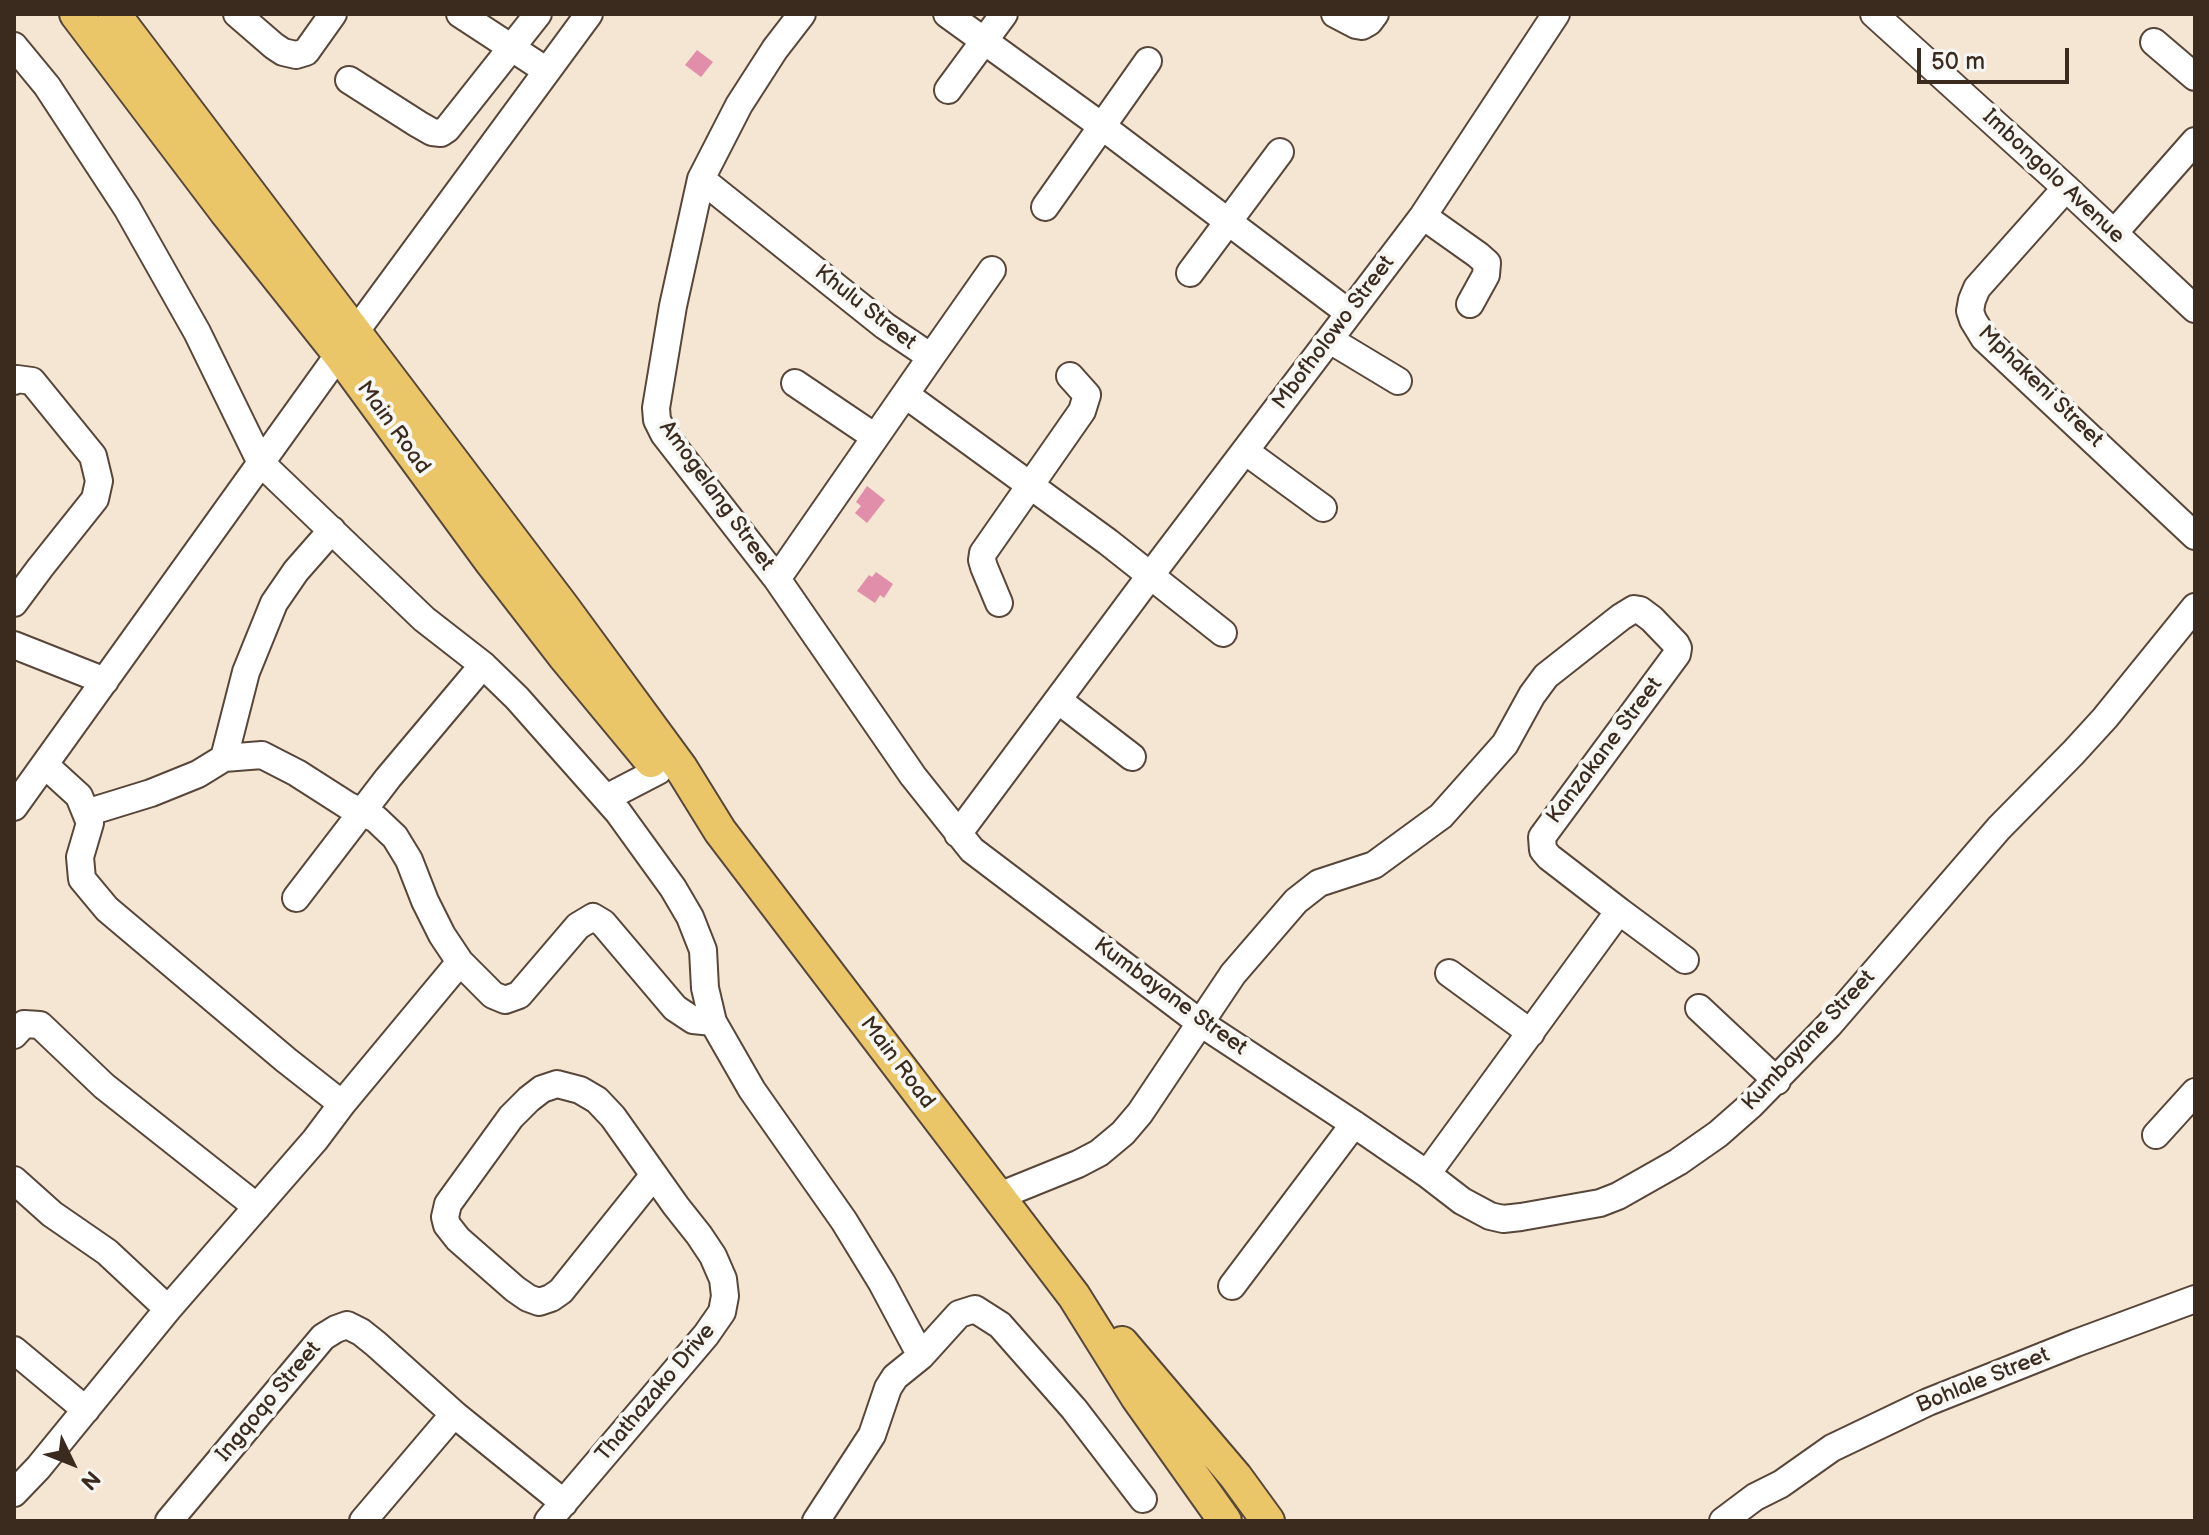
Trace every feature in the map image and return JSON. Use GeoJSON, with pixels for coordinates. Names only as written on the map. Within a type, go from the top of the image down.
{"type":"FeatureCollection","features":[{"type":"Feature","properties":{"kind":"main road","name":"Main Road"},"geometry":{"type":"LineString","coordinates":[[76,14],[226,212],[347,342],[663,743],[699,794],[720,831],[1074,1296],[1137,1397],[1225,1521]]}},
{"type":"Feature","properties":{"kind":"main road","name":"Main Road"},"geometry":{"type":"LineString","coordinates":[[114,14],[238,180],[492,563],[686,804],[720,831]]}},
{"type":"Feature","properties":{"kind":"main road","name":"Main Road"},"geometry":{"type":"LineString","coordinates":[[1074,1296],[1127,1348],[1236,1477],[1268,1521]]}},
{"type":"Feature","properties":{"kind":"street"},"geometry":{"type":"LineString","coordinates":[[237,14],[274,46],[296,55],[306,52],[333,14]]}},
{"type":"Feature","properties":{"kind":"street"},"geometry":{"type":"LineString","coordinates":[[460,14],[547,71]]}},
{"type":"Feature","properties":{"kind":"street"},"geometry":{"type":"LineString","coordinates":[[349,80],[418,124],[441,133],[538,14]]}},
{"type":"Feature","properties":{"kind":"street"},"geometry":{"type":"LineString","coordinates":[[14,807],[347,342],[589,14]]}},
{"type":"Feature","properties":{"kind":"street","name":"Amogelang Street"},"geometry":{"type":"LineString","coordinates":[[802,14],[739,105],[701,179],[673,306],[656,408],[657,420],[664,434],[777,579],[913,776],[972,850],[1012,880]]}},
{"type":"Feature","properties":{"kind":"street"},"geometry":{"type":"LineString","coordinates":[[947,14],[1103,127],[1349,313]]}},
{"type":"Feature","properties":{"kind":"street"},"geometry":{"type":"LineString","coordinates":[[948,90],[1004,14]]}},
{"type":"Feature","properties":{"kind":"street"},"geometry":{"type":"LineString","coordinates":[[1335,14],[1362,26],[1375,14]]}},
{"type":"Feature","properties":{"kind":"street","name":"Imbongolo Avenue"},"geometry":{"type":"LineString","coordinates":[[1874,14],[2195,309]]}},
{"type":"Feature","properties":{"kind":"street","name":"Mbofholowo Street"},"geometry":{"type":"LineString","coordinates":[[958,834],[1423,216],[1546,19]]}},
{"type":"Feature","properties":{"kind":"street"},"geometry":{"type":"LineString","coordinates":[[2154,42],[2195,77]]}},
{"type":"Feature","properties":{"kind":"street"},"geometry":{"type":"LineString","coordinates":[[14,46],[47,86],[127,208],[197,332],[261,463],[424,619],[483,665],[552,735],[606,798],[673,888],[690,917],[703,950],[705,988],[713,1022],[752,1090],[844,1221],[921,1356]]}},
{"type":"Feature","properties":{"kind":"street"},"geometry":{"type":"LineString","coordinates":[[1045,207],[1148,61]]}},
{"type":"Feature","properties":{"kind":"street"},"geometry":{"type":"LineString","coordinates":[[2114,233],[2195,141]]}},
{"type":"Feature","properties":{"kind":"street"},"geometry":{"type":"LineString","coordinates":[[1190,273],[1280,152]]}},
{"type":"Feature","properties":{"kind":"street","name":"Khulu Street"},"geometry":{"type":"LineString","coordinates":[[701,179],[885,326],[931,357],[777,579]]}},
{"type":"Feature","properties":{"kind":"street","name":"Mphakeni Street"},"geometry":{"type":"LineString","coordinates":[[2066,188],[1977,288],[1970,311],[1973,320],[1984,338],[2195,536]]}},
{"type":"Feature","properties":{"kind":"street"},"geometry":{"type":"LineString","coordinates":[[1423,216],[1487,263],[1486,275],[1470,304]]}},
{"type":"Feature","properties":{"kind":"street"},"geometry":{"type":"LineString","coordinates":[[931,357],[992,270]]}},
{"type":"Feature","properties":{"kind":"street"},"geometry":{"type":"LineString","coordinates":[[1330,340],[1398,381]]}},
{"type":"Feature","properties":{"kind":"street"},"geometry":{"type":"LineString","coordinates":[[999,603],[984,567],[983,553],[1082,411],[1087,400],[1086,391],[1070,376]]}},
{"type":"Feature","properties":{"kind":"street"},"geometry":{"type":"LineString","coordinates":[[14,381],[32,381],[93,456],[99,481],[95,499],[14,603]]}},
{"type":"Feature","properties":{"kind":"street"},"geometry":{"type":"LineString","coordinates":[[795,383],[875,437]]}},
{"type":"Feature","properties":{"kind":"street"},"geometry":{"type":"LineString","coordinates":[[906,395],[1108,542],[1223,633]]}},
{"type":"Feature","properties":{"kind":"street"},"geometry":{"type":"LineString","coordinates":[[1245,451],[1323,508]]}},
{"type":"Feature","properties":{"kind":"street"},"geometry":{"type":"LineString","coordinates":[[224,758],[246,672],[274,603],[296,571],[332,530]]}},
{"type":"Feature","properties":{"kind":"street","name":"Kumbayane Street"},"geometry":{"type":"LineString","coordinates":[[1012,880],[1199,1022],[1354,1124],[1475,1209],[1503,1219],[1600,1203],[1678,1162],[1718,1134],[1777,1081],[1999,828],[2105,718],[2195,607]]}},
{"type":"Feature","properties":{"kind":"street","name":"Kanzakane Street"},"geometry":{"type":"LineString","coordinates":[[1199,1022],[1233,974],[1296,901],[1319,883],[1374,865],[1441,816],[1505,744],[1546,676],[1634,609],[1644,613],[1676,644],[1677,654],[1542,837],[1543,850],[1685,960]]}},
{"type":"Feature","properties":{"kind":"street"},"geometry":{"type":"LineString","coordinates":[[14,645],[105,681]]}},
{"type":"Feature","properties":{"kind":"street"},"geometry":{"type":"LineString","coordinates":[[296,898],[361,812],[483,665]]}},
{"type":"Feature","properties":{"kind":"street"},"geometry":{"type":"LineString","coordinates":[[1058,700],[1132,757]]}},
{"type":"Feature","properties":{"kind":"street"},"geometry":{"type":"LineString","coordinates":[[86,813],[151,793],[198,774],[224,758],[262,755],[376,819],[395,837],[409,860],[442,935],[460,962],[493,995],[505,1000],[519,995],[578,926],[593,917],[603,923],[675,1008],[693,1020],[713,1022]]}},
{"type":"Feature","properties":{"kind":"street"},"geometry":{"type":"LineString","coordinates":[[45,765],[79,796],[90,823],[80,857],[82,879],[107,909],[342,1104]]}},
{"type":"Feature","properties":{"kind":"street"},"geometry":{"type":"LineString","coordinates":[[606,798],[658,771]]}},
{"type":"Feature","properties":{"kind":"street"},"geometry":{"type":"LineString","coordinates":[[1427,1174],[1619,911]]}},
{"type":"Feature","properties":{"kind":"street"},"geometry":{"type":"LineString","coordinates":[[14,1493],[315,1140],[460,962]]}},
{"type":"Feature","properties":{"kind":"street"},"geometry":{"type":"LineString","coordinates":[[1449,973],[1531,1033]]}},
{"type":"Feature","properties":{"kind":"street"},"geometry":{"type":"LineString","coordinates":[[1699,1008],[1777,1081]]}},
{"type":"Feature","properties":{"kind":"street"},"geometry":{"type":"LineString","coordinates":[[999,1196],[1078,1164],[1099,1153],[1123,1133],[1140,1113],[1199,1022]]}},
{"type":"Feature","properties":{"kind":"street"},"geometry":{"type":"LineString","coordinates":[[14,1035],[24,1024],[40,1025],[104,1086],[257,1207]]}},
{"type":"Feature","properties":{"kind":"street","name":"Thathazako Drive"},"geometry":{"type":"LineString","coordinates":[[556,1512],[706,1335],[722,1312],[725,1296],[723,1279],[713,1256],[613,1117],[597,1100],[580,1090],[557,1084],[542,1089],[511,1117],[448,1204],[447,1225],[458,1239],[515,1289],[539,1302],[561,1291],[654,1175]]}},
{"type":"Feature","properties":{"kind":"street"},"geometry":{"type":"LineString","coordinates":[[2156,1135],[2195,1092]]}},
{"type":"Feature","properties":{"kind":"street"},"geometry":{"type":"LineString","coordinates":[[1232,1286],[1354,1124]]}},
{"type":"Feature","properties":{"kind":"street"},"geometry":{"type":"LineString","coordinates":[[14,1180],[52,1214],[107,1252],[168,1309]]}},
{"type":"Feature","properties":{"kind":"street","name":"Bohlale Street"},"geometry":{"type":"LineString","coordinates":[[1723,1521],[1832,1448],[1928,1402],[2195,1299]]}},
{"type":"Feature","properties":{"kind":"street"},"geometry":{"type":"LineString","coordinates":[[816,1521],[872,1435],[888,1388],[895,1377],[921,1356],[959,1314],[975,1309],[1000,1325],[1074,1409],[1143,1499]]}},
{"type":"Feature","properties":{"kind":"street","name":"Ingqoqo Street"},"geometry":{"type":"LineString","coordinates":[[169,1521],[323,1337],[347,1325],[361,1332],[454,1414],[556,1512]]}},
{"type":"Feature","properties":{"kind":"street"},"geometry":{"type":"LineString","coordinates":[[14,1350],[86,1410]]}},
{"type":"Feature","properties":{"kind":"street"},"geometry":{"type":"LineString","coordinates":[[363,1521],[454,1414]]}},
{"type":"Feature","properties":{"kind":"street","name":"Bohlale Street"},"geometry":{"type":"LineString","coordinates":[[1747,1521],[1781,1484]]}},
{"type":"Feature","properties":{"kind":"building"},"geometry":{"type":"Polygon","coordinates":[[[697,50],[713,62],[701,77],[685,65],[697,50]]]}},
{"type":"Feature","properties":{"kind":"building"},"geometry":{"type":"Polygon","coordinates":[[[867,486],[885,500],[867,523],[855,513],[861,506],[856,502],[867,486]]]}},
{"type":"Feature","properties":{"kind":"building"},"geometry":{"type":"Polygon","coordinates":[[[876,572],[893,584],[884,598],[880,595],[875,603],[857,591],[869,575],[872,577],[876,572]]]}}]}
